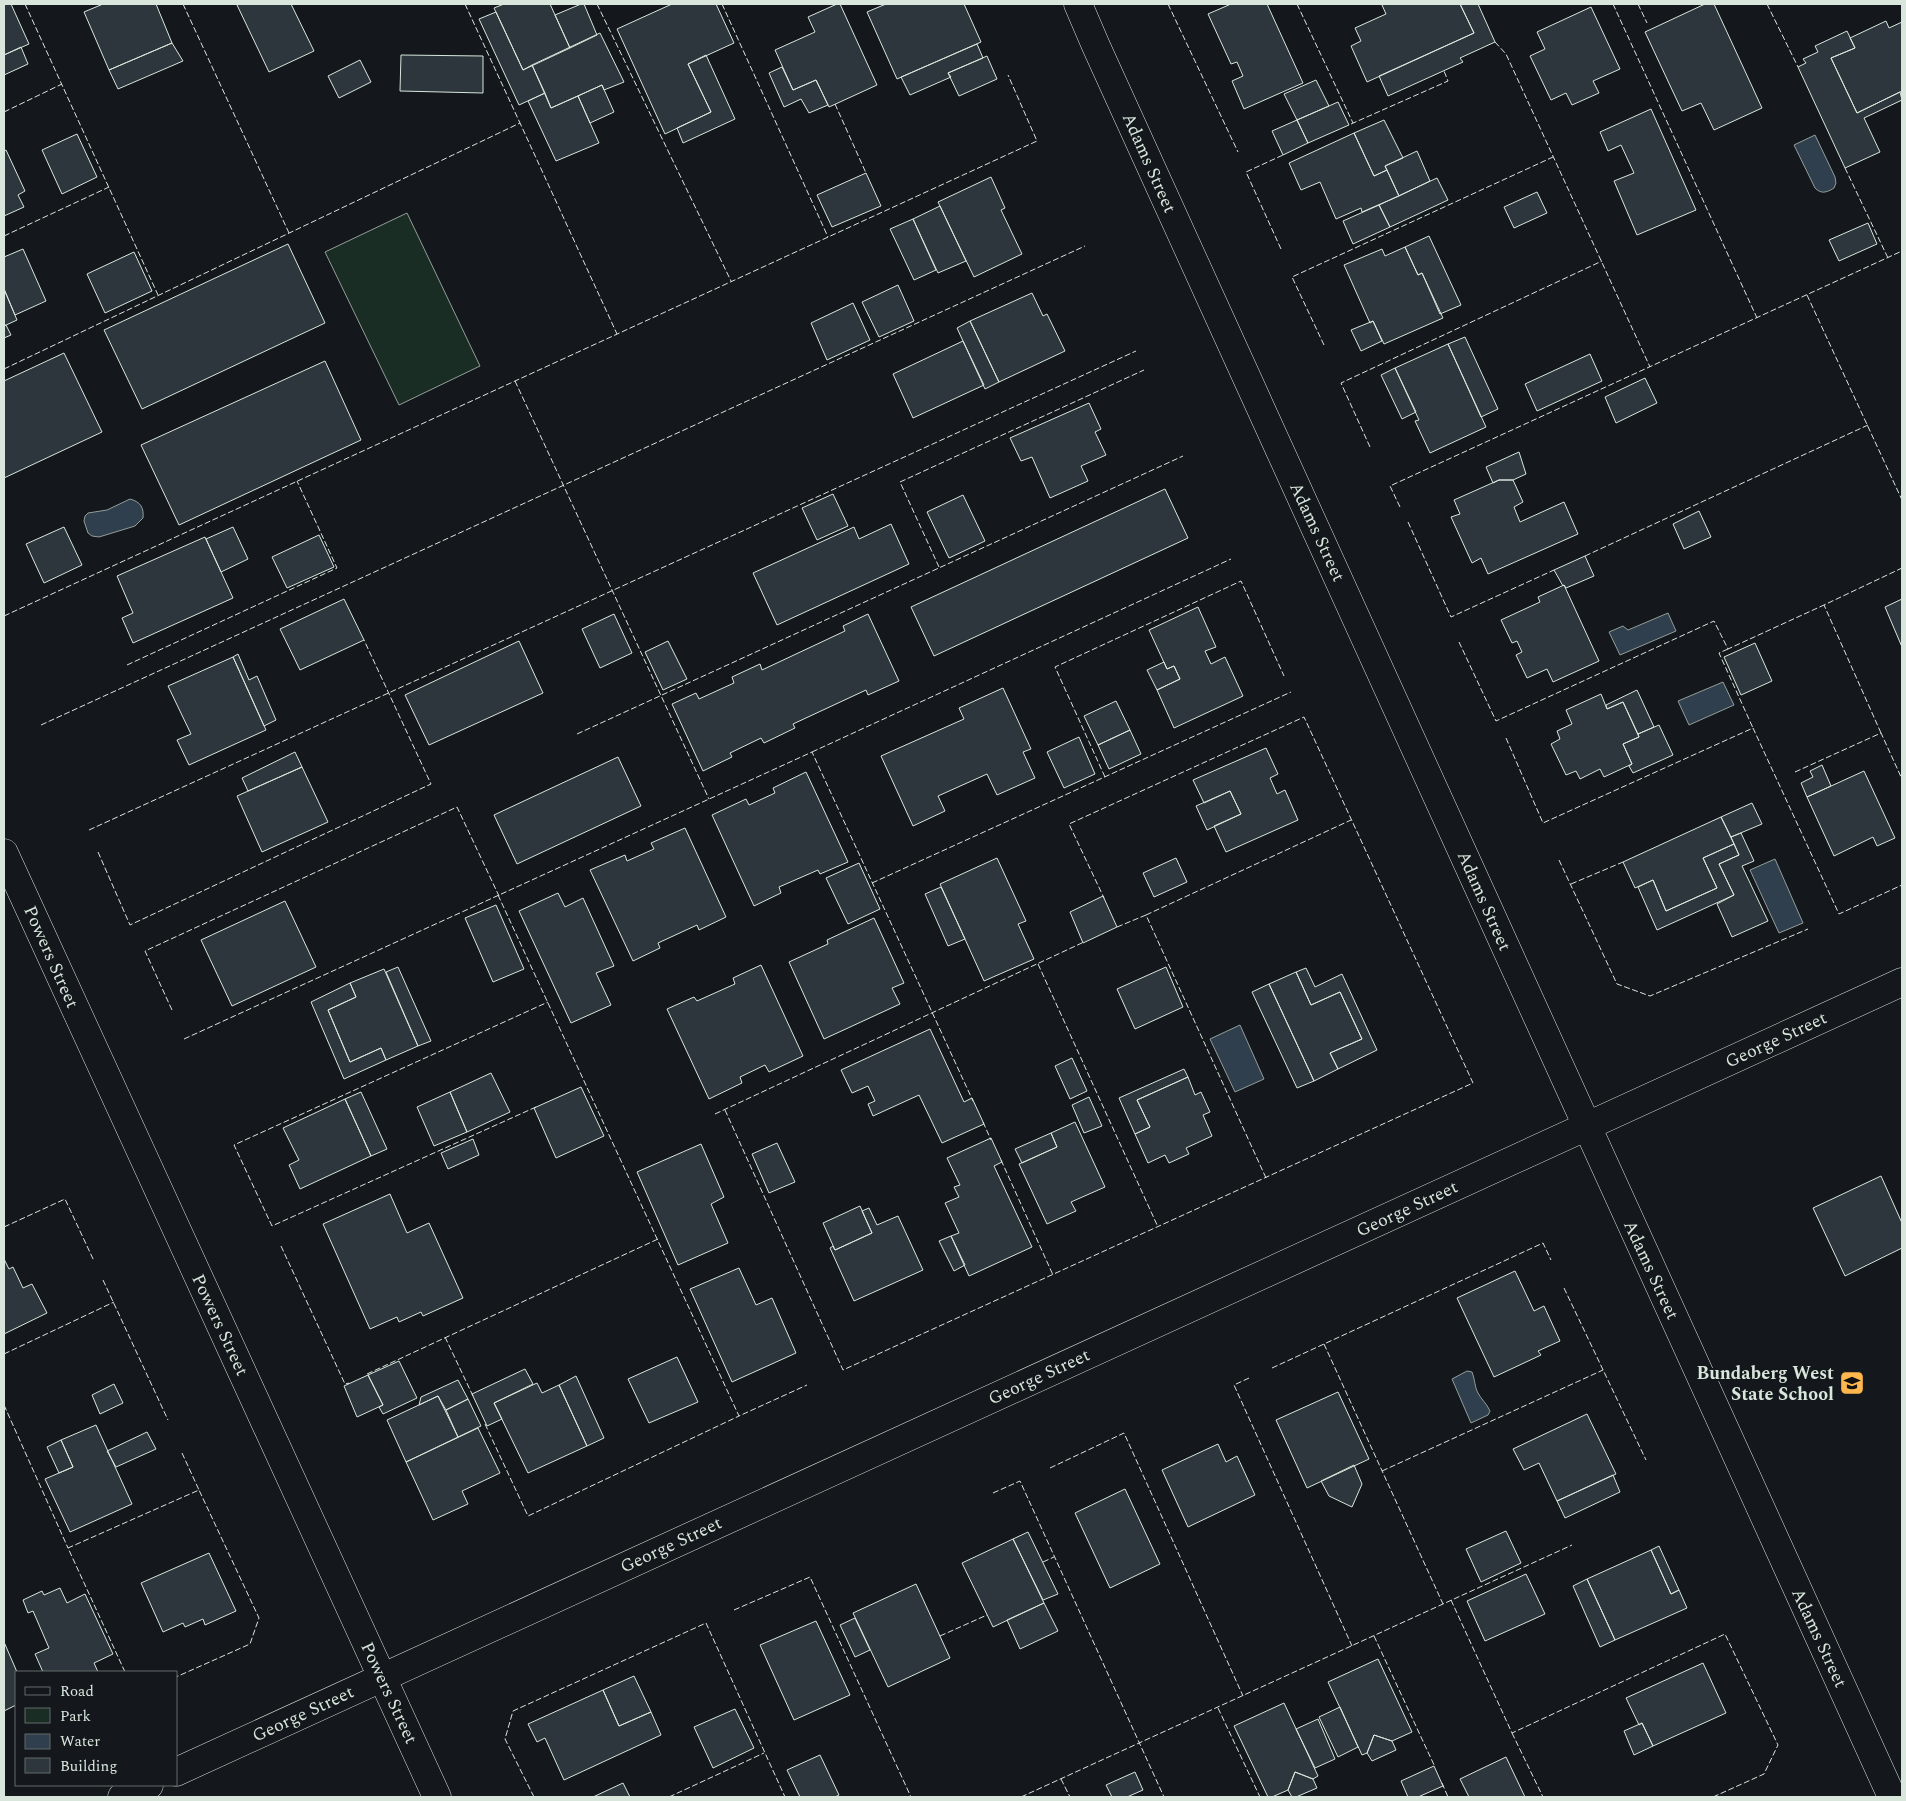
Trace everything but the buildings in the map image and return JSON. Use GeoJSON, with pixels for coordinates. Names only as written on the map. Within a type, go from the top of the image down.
{"type":"FeatureCollection","features":[{"type":"Feature","properties":{"kind":"street","name":"Adams Street"},"geometry":{"type":"LineString","coordinates":[[1078,4],[1586,1127],[1892,1797]]}},
{"type":"Feature","properties":{"kind":"street","name":"Powers Street"},"geometry":{"type":"LineString","coordinates":[[4,853],[437,1797]]}},
{"type":"Feature","properties":{"kind":"street","name":"George Street"},"geometry":{"type":"LineString","coordinates":[[178,1771],[1902,982]]}},
{"type":"Feature","properties":{"kind":"street"},"geometry":{"type":"LineString","coordinates":[[122,1797],[147,1786]]}},
{"type":"Feature","properties":{"kind":"green space"},"geometry":{"type":"Polygon","coordinates":[[[407,213],[480,366],[399,405],[325,252],[407,213]]]}},
{"type":"Feature","properties":{"kind":"water"},"geometry":{"type":"Polygon","coordinates":[[[1815,135],[1835,177],[1836,183],[1834,188],[1826,192],[1815,188],[1794,145],[1815,135]]]}},
{"type":"Feature","properties":{"kind":"water"},"geometry":{"type":"Polygon","coordinates":[[[130,499],[139,504],[143,511],[143,518],[135,526],[99,537],[88,533],[84,521],[88,513],[107,510],[130,499]]]}},
{"type":"Feature","properties":{"kind":"water"},"geometry":{"type":"Polygon","coordinates":[[[1668,613],[1676,631],[1620,655],[1609,632],[1623,626],[1628,630],[1668,613]]]}},
{"type":"Feature","properties":{"kind":"water"},"geometry":{"type":"Polygon","coordinates":[[[1723,682],[1734,705],[1689,725],[1678,701],[1723,682]]]}},
{"type":"Feature","properties":{"kind":"water"},"geometry":{"type":"Polygon","coordinates":[[[1775,859],[1803,923],[1779,933],[1750,870],[1775,859]]]}},
{"type":"Feature","properties":{"kind":"water"},"geometry":{"type":"Polygon","coordinates":[[[1240,1025],[1264,1079],[1235,1092],[1210,1039],[1240,1025]]]}},
{"type":"Feature","properties":{"kind":"water"},"geometry":{"type":"Polygon","coordinates":[[[1467,1371],[1472,1372],[1477,1391],[1490,1411],[1488,1415],[1471,1423],[1452,1379],[1467,1371]]]}},
{"type":"Feature","properties":{"kind":"fence"},"geometry":{"type":"LineString","coordinates":[[25,4],[158,295]]}},
{"type":"Feature","properties":{"kind":"fence"},"geometry":{"type":"LineString","coordinates":[[183,4],[289,233]]}},
{"type":"Feature","properties":{"kind":"fence"},"geometry":{"type":"LineString","coordinates":[[465,4],[520,123]]}},
{"type":"Feature","properties":{"kind":"fence"},"geometry":{"type":"LineString","coordinates":[[597,4],[731,281]]}},
{"type":"Feature","properties":{"kind":"fence"},"geometry":{"type":"LineString","coordinates":[[722,4],[828,237]]}},
{"type":"Feature","properties":{"kind":"fence"},"geometry":{"type":"LineString","coordinates":[[1168,4],[1238,152]]}},
{"type":"Feature","properties":{"kind":"fence"},"geometry":{"type":"LineString","coordinates":[[1297,4],[1353,123]]}},
{"type":"Feature","properties":{"kind":"fence"},"geometry":{"type":"LineString","coordinates":[[1613,4],[1757,318]]}},
{"type":"Feature","properties":{"kind":"fence"},"geometry":{"type":"LineString","coordinates":[[1638,4],[1647,23]]}},
{"type":"Feature","properties":{"kind":"fence"},"geometry":{"type":"LineString","coordinates":[[1767,4],[1798,67]]}},
{"type":"Feature","properties":{"kind":"fence"},"geometry":{"type":"LineString","coordinates":[[1495,42],[1506,54],[1650,367]]}},
{"type":"Feature","properties":{"kind":"fence"},"geometry":{"type":"LineString","coordinates":[[1351,124],[1448,81],[1444,71]]}},
{"type":"Feature","properties":{"kind":"fence"},"geometry":{"type":"LineString","coordinates":[[4,616],[1037,141],[1008,75]]}},
{"type":"Feature","properties":{"kind":"fence"},"geometry":{"type":"LineString","coordinates":[[4,112],[62,84]]}},
{"type":"Feature","properties":{"kind":"fence"},"geometry":{"type":"LineString","coordinates":[[835,104],[866,173]]}},
{"type":"Feature","properties":{"kind":"fence"},"geometry":{"type":"LineString","coordinates":[[4,369],[520,123],[617,334]]}},
{"type":"Feature","properties":{"kind":"fence"},"geometry":{"type":"LineString","coordinates":[[1281,249],[1246,172],[1283,155]]}},
{"type":"Feature","properties":{"kind":"fence"},"geometry":{"type":"LineString","coordinates":[[1324,345],[1292,277],[1553,157]]}},
{"type":"Feature","properties":{"kind":"fence"},"geometry":{"type":"LineString","coordinates":[[1845,168],[1888,258]]}},
{"type":"Feature","properties":{"kind":"fence"},"geometry":{"type":"LineString","coordinates":[[4,236],[109,187]]}},
{"type":"Feature","properties":{"kind":"fence"},"geometry":{"type":"LineString","coordinates":[[41,725],[1085,246]]}},
{"type":"Feature","properties":{"kind":"fence"},"geometry":{"type":"LineString","coordinates":[[1400,507],[1390,486],[1902,251]]}},
{"type":"Feature","properties":{"kind":"fence"},"geometry":{"type":"LineString","coordinates":[[1370,447],[1341,383],[1602,261]]}},
{"type":"Feature","properties":{"kind":"fence"},"geometry":{"type":"LineString","coordinates":[[1807,295],[1902,500]]}},
{"type":"Feature","properties":{"kind":"fence"},"geometry":{"type":"LineString","coordinates":[[89,830],[1136,351]]}},
{"type":"Feature","properties":{"kind":"fence"},"geometry":{"type":"LineString","coordinates":[[939,567],[900,482],[1144,370]]}},
{"type":"Feature","properties":{"kind":"fence"},"geometry":{"type":"LineString","coordinates":[[515,381],[709,799]]}},
{"type":"Feature","properties":{"kind":"fence"},"geometry":{"type":"LineString","coordinates":[[1585,556],[1868,425]]}},
{"type":"Feature","properties":{"kind":"fence"},"geometry":{"type":"LineString","coordinates":[[577,734],[1183,456]]}},
{"type":"Feature","properties":{"kind":"fence"},"geometry":{"type":"LineString","coordinates":[[127,665],[337,568],[297,481]]}},
{"type":"Feature","properties":{"kind":"fence"},"geometry":{"type":"LineString","coordinates":[[1408,522],[1451,617],[1554,570]]}},
{"type":"Feature","properties":{"kind":"fence"},"geometry":{"type":"LineString","coordinates":[[812,752],[1231,559]]}},
{"type":"Feature","properties":{"kind":"fence"},"geometry":{"type":"LineString","coordinates":[[1881,733],[1824,605],[1902,568]]}},
{"type":"Feature","properties":{"kind":"fence"},"geometry":{"type":"LineString","coordinates":[[1105,777],[1055,667],[1241,581],[1284,676]]}},
{"type":"Feature","properties":{"kind":"fence"},"geometry":{"type":"LineString","coordinates":[[1459,642],[1496,721],[1714,621],[1728,649],[1824,605]]}},
{"type":"Feature","properties":{"kind":"fence"},"geometry":{"type":"LineString","coordinates":[[98,852],[130,925],[431,784],[364,640]]}},
{"type":"Feature","properties":{"kind":"fence"},"geometry":{"type":"LineString","coordinates":[[1728,649],[1719,653],[1753,728]]}},
{"type":"Feature","properties":{"kind":"fence"},"geometry":{"type":"LineString","coordinates":[[872,883],[1291,692]]}},
{"type":"Feature","properties":{"kind":"fence"},"geometry":{"type":"LineString","coordinates":[[725,1110],[843,1370],[1473,1083],[1304,717],[1069,824],[1104,898]]}},
{"type":"Feature","properties":{"kind":"fence"},"geometry":{"type":"LineString","coordinates":[[1506,738],[1543,823],[1753,728],[1839,914],[1902,885]]}},
{"type":"Feature","properties":{"kind":"fence"},"geometry":{"type":"LineString","coordinates":[[1795,772],[1881,733],[1902,779]]}},
{"type":"Feature","properties":{"kind":"fence"},"geometry":{"type":"LineString","coordinates":[[184,1039],[812,752],[973,1101]]}},
{"type":"Feature","properties":{"kind":"fence"},"geometry":{"type":"LineString","coordinates":[[172,1010],[145,951],[457,807],[499,896]]}},
{"type":"Feature","properties":{"kind":"fence"},"geometry":{"type":"LineString","coordinates":[[1146,915],[1351,820]]}},
{"type":"Feature","properties":{"kind":"fence"},"geometry":{"type":"LineString","coordinates":[[1559,860],[1617,984],[1650,996],[1808,929]]}},
{"type":"Feature","properties":{"kind":"fence"},"geometry":{"type":"LineString","coordinates":[[1571,884],[1623,862]]}},
{"type":"Feature","properties":{"kind":"fence"},"geometry":{"type":"LineString","coordinates":[[498,895],[739,1416],[807,1385]]}},
{"type":"Feature","properties":{"kind":"fence"},"geometry":{"type":"LineString","coordinates":[[1117,927],[1146,915],[1266,1178]]}},
{"type":"Feature","properties":{"kind":"fence"},"geometry":{"type":"LineString","coordinates":[[715,1114],[1084,942]]}},
{"type":"Feature","properties":{"kind":"fence"},"geometry":{"type":"LineString","coordinates":[[1038,964],[1158,1227]]}},
{"type":"Feature","properties":{"kind":"fence"},"geometry":{"type":"LineString","coordinates":[[536,1107],[272,1226],[234,1145],[548,1002]]}},
{"type":"Feature","properties":{"kind":"fence"},"geometry":{"type":"LineString","coordinates":[[983,1122],[991,1140]]}},
{"type":"Feature","properties":{"kind":"fence"},"geometry":{"type":"LineString","coordinates":[[1001,1160],[1053,1275]]}},
{"type":"Feature","properties":{"kind":"fence"},"geometry":{"type":"LineString","coordinates":[[4,1227],[65,1199],[94,1261]]}},
{"type":"Feature","properties":{"kind":"fence"},"geometry":{"type":"LineString","coordinates":[[367,1374],[658,1239]]}},
{"type":"Feature","properties":{"kind":"fence"},"geometry":{"type":"LineString","coordinates":[[1272,1368],[1543,1243],[1551,1260]]}},
{"type":"Feature","properties":{"kind":"fence"},"geometry":{"type":"LineString","coordinates":[[281,1246],[345,1384],[349,1383]]}},
{"type":"Feature","properties":{"kind":"fence"},"geometry":{"type":"LineString","coordinates":[[103,1280],[168,1420]]}},
{"type":"Feature","properties":{"kind":"fence"},"geometry":{"type":"LineString","coordinates":[[1564,1288],[1646,1460]]}},
{"type":"Feature","properties":{"kind":"fence"},"geometry":{"type":"LineString","coordinates":[[4,1354],[114,1302]]}},
{"type":"Feature","properties":{"kind":"fence"},"geometry":{"type":"LineString","coordinates":[[445,1337],[473,1396]]}},
{"type":"Feature","properties":{"kind":"fence"},"geometry":{"type":"LineString","coordinates":[[1324,1344],[1443,1604]]}},
{"type":"Feature","properties":{"kind":"fence"},"geometry":{"type":"LineString","coordinates":[[1382,1471],[1603,1370]]}},
{"type":"Feature","properties":{"kind":"fence"},"geometry":{"type":"LineString","coordinates":[[1249,1378],[1234,1385],[1352,1646]]}},
{"type":"Feature","properties":{"kind":"fence"},"geometry":{"type":"LineString","coordinates":[[4,1405],[68,1548]]}},
{"type":"Feature","properties":{"kind":"fence"},"geometry":{"type":"LineString","coordinates":[[485,1424],[528,1516],[739,1416]]}},
{"type":"Feature","properties":{"kind":"fence"},"geometry":{"type":"LineString","coordinates":[[1050,1468],[1124,1433],[1243,1696]]}},
{"type":"Feature","properties":{"kind":"fence"},"geometry":{"type":"LineString","coordinates":[[182,1453],[199,1490]]}},
{"type":"Feature","properties":{"kind":"fence"},"geometry":{"type":"LineString","coordinates":[[993,1493],[1020,1481],[1164,1797]]}},
{"type":"Feature","properties":{"kind":"fence"},"geometry":{"type":"LineString","coordinates":[[125,1671],[68,1548],[199,1490],[259,1618],[250,1644],[178,1676]]}},
{"type":"Feature","properties":{"kind":"fence"},"geometry":{"type":"LineString","coordinates":[[1021,1797],[1572,1545]]}},
{"type":"Feature","properties":{"kind":"fence"},"geometry":{"type":"LineString","coordinates":[[1043,1562],[1054,1557]]}},
{"type":"Feature","properties":{"kind":"fence"},"geometry":{"type":"LineString","coordinates":[[734,1610],[810,1577],[911,1797]]}},
{"type":"Feature","properties":{"kind":"fence"},"geometry":{"type":"LineString","coordinates":[[1451,1600],[1512,1733],[1725,1634],[1778,1745],[1764,1774],[1713,1797]]}},
{"type":"Feature","properties":{"kind":"fence"},"geometry":{"type":"LineString","coordinates":[[940,1636],[987,1615]]}},
{"type":"Feature","properties":{"kind":"fence"},"geometry":{"type":"LineString","coordinates":[[534,1797],[505,1739],[513,1711],[706,1623],[785,1797]]}},
{"type":"Feature","properties":{"kind":"fence"},"geometry":{"type":"LineString","coordinates":[[1374,1636],[1435,1767]]}},
{"type":"Feature","properties":{"kind":"fence"},"geometry":{"type":"LineString","coordinates":[[1218,1708],[1260,1797]]}},
{"type":"Feature","properties":{"kind":"fence"},"geometry":{"type":"LineString","coordinates":[[1512,1733],[1543,1797]]}},
{"type":"Feature","properties":{"kind":"fence"},"geometry":{"type":"LineString","coordinates":[[669,1797],[764,1753]]}},
{"type":"Feature","properties":{"kind":"fence"},"geometry":{"type":"LineString","coordinates":[[1061,1779],[1070,1797]]}},
{"type":"Feature","properties":{"kind":"fence"},"geometry":{"type":"LineString","coordinates":[[1442,1783],[1448,1797]]}},
{"type":"Feature","properties":{"kind":"place","name":"Bundaberg West State School"},"geometry":{"type":"Point","coordinates":[1852,1383]}}]}
